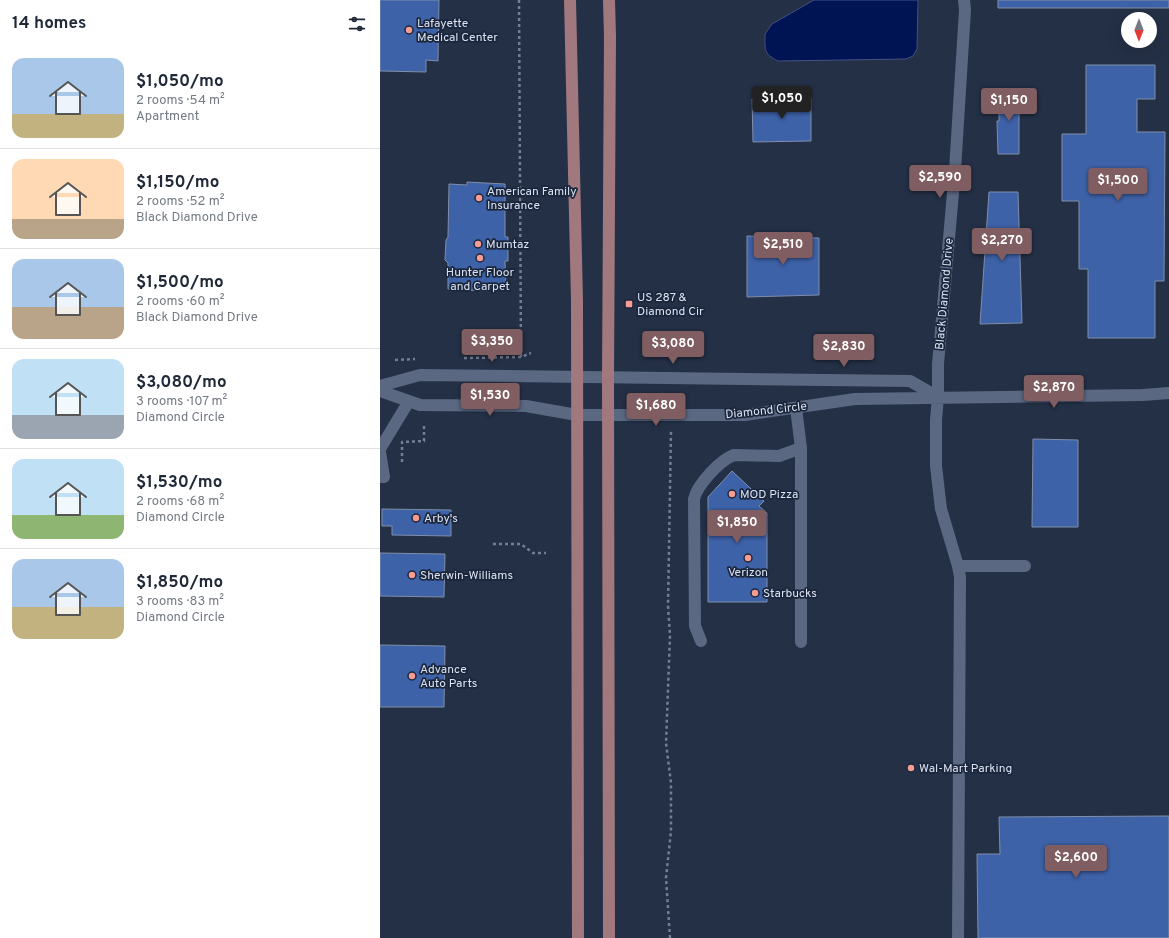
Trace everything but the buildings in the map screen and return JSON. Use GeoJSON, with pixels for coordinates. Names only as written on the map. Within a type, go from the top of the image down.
{"type":"FeatureCollection","features":[{"type":"Feature","properties":{"kind":"main road"},"geometry":{"type":"LineString","coordinates":[[570,0],[577,301],[578,938]]}},
{"type":"Feature","properties":{"kind":"main road"},"geometry":{"type":"LineString","coordinates":[[609,0],[609,938]]}},
{"type":"Feature","properties":{"kind":"street","name":"Black Diamond Drive"},"geometry":{"type":"LineString","coordinates":[[958,938],[960,577],[941,502],[936,466],[936,420],[938,364],[956,163],[965,10],[964,0]]}},
{"type":"Feature","properties":{"kind":"street"},"geometry":{"type":"LineString","coordinates":[[380,386],[420,375],[910,380],[938,397]]}},
{"type":"Feature","properties":{"kind":"street","name":"Diamond Circle"},"geometry":{"type":"LineString","coordinates":[[380,391],[420,405],[526,406],[577,415],[736,416],[855,399],[1144,395],[1169,393]]}},
{"type":"Feature","properties":{"kind":"street"},"geometry":{"type":"LineString","coordinates":[[380,477],[384,477],[380,451],[409,401]]}},
{"type":"Feature","properties":{"kind":"street"},"geometry":{"type":"LineString","coordinates":[[796,408],[801,448],[801,642]]}},
{"type":"Feature","properties":{"kind":"street"},"geometry":{"type":"LineString","coordinates":[[701,641],[696,626],[694,499],[699,485],[727,458],[734,455],[779,456],[801,448]]}},
{"type":"Feature","properties":{"kind":"street"},"geometry":{"type":"LineString","coordinates":[[958,566],[1025,566]]}},
{"type":"Feature","properties":{"kind":"path"},"geometry":{"type":"LineString","coordinates":[[519,0],[521,357],[531,353]]}},
{"type":"Feature","properties":{"kind":"path"},"geometry":{"type":"LineString","coordinates":[[402,462],[402,442],[424,441],[424,425]]}},
{"type":"Feature","properties":{"kind":"path"},"geometry":{"type":"LineString","coordinates":[[670,938],[666,878],[672,831],[672,783],[666,743],[670,635],[668,606],[669,488],[672,431]]}},
{"type":"Feature","properties":{"kind":"path"},"geometry":{"type":"LineString","coordinates":[[493,544],[520,544],[533,553],[546,553]]}},
{"type":"Feature","properties":{"kind":"shaded area"},"geometry":{"type":"Polygon","coordinates":[[[814,0],[918,0],[917,49],[913,56],[906,59],[778,61],[770,56],[765,47],[765,34],[772,24],[814,0]]]}},
{"type":"Feature","properties":{"kind":"place","name":"Lafayette Medical Center"},"geometry":{"type":"Point","coordinates":[409,30]}},
{"type":"Feature","properties":{"kind":"place","name":"American Family Insurance"},"geometry":{"type":"Point","coordinates":[479,198]}},
{"type":"Feature","properties":{"kind":"place","name":"Mumtaz"},"geometry":{"type":"Point","coordinates":[478,244]}},
{"type":"Feature","properties":{"kind":"place","name":"Hunter Floor and Carpet"},"geometry":{"type":"Point","coordinates":[480,258]}},
{"type":"Feature","properties":{"kind":"place","name":"US 287 & Diamond Cir"},"geometry":{"type":"Point","coordinates":[629,304]}},
{"type":"Feature","properties":{"kind":"place","name":"MOD Pizza"},"geometry":{"type":"Point","coordinates":[732,494]}},
{"type":"Feature","properties":{"kind":"place","name":"Arby's"},"geometry":{"type":"Point","coordinates":[416,518]}},
{"type":"Feature","properties":{"kind":"place","name":"Verizon"},"geometry":{"type":"Point","coordinates":[748,558]}},
{"type":"Feature","properties":{"kind":"place","name":"Sherwin-Williams"},"geometry":{"type":"Point","coordinates":[412,575]}},
{"type":"Feature","properties":{"kind":"place","name":"Starbucks"},"geometry":{"type":"Point","coordinates":[755,593]}},
{"type":"Feature","properties":{"kind":"place","name":"Advance Auto Parts"},"geometry":{"type":"Point","coordinates":[412,676]}},
{"type":"Feature","properties":{"kind":"place","name":"Wal-Mart Parking"},"geometry":{"type":"Point","coordinates":[911,768]}}]}
